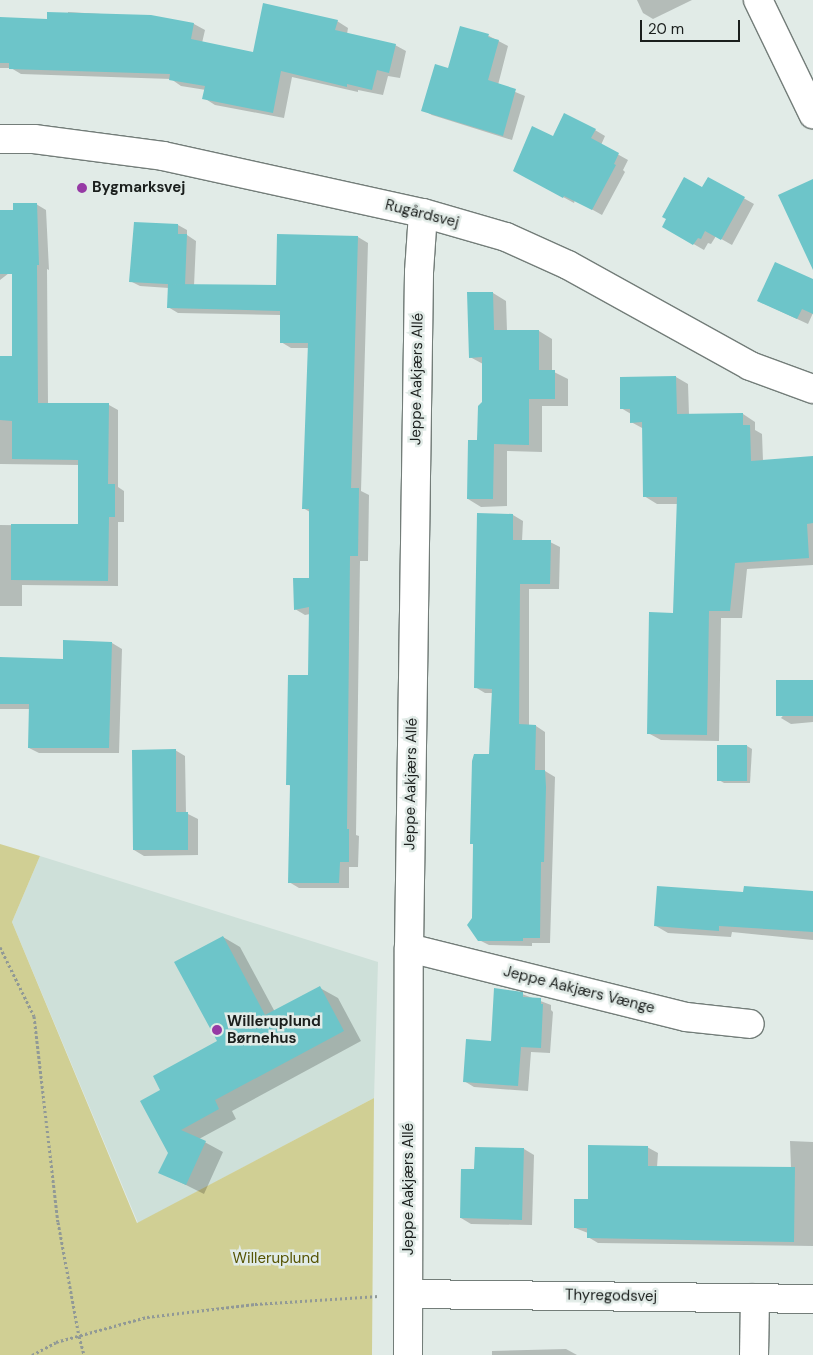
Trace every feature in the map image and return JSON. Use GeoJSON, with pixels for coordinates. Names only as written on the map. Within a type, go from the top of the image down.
{"type":"FeatureCollection","features":[{"type":"Feature","properties":{"kind":"street"},"geometry":{"type":"LineString","coordinates":[[758,0],[813,114]]}},
{"type":"Feature","properties":{"kind":"street","name":"Rugårdsvej"},"geometry":{"type":"LineString","coordinates":[[0,139],[34,138],[162,156],[423,212],[515,241],[568,265],[750,366],[813,389]]}},
{"type":"Feature","properties":{"kind":"street","name":"Jeppe Aakjærs Allé"},"geometry":{"type":"LineString","coordinates":[[408,1355],[409,948],[419,272],[423,212]]}},
{"type":"Feature","properties":{"kind":"street","name":"Jeppe Aakjærs Vænge"},"geometry":{"type":"LineString","coordinates":[[409,948],[686,1016],[750,1024]]}},
{"type":"Feature","properties":{"kind":"street","name":"Thyregodsvej"},"geometry":{"type":"LineString","coordinates":[[409,1294],[813,1299]]}},
{"type":"Feature","properties":{"kind":"street"},"geometry":{"type":"LineString","coordinates":[[754,1355],[755,1298]]}},
{"type":"Feature","properties":{"kind":"path"},"geometry":{"type":"LineString","coordinates":[[0,947],[34,1016],[58,1222],[84,1355]]}},
{"type":"Feature","properties":{"kind":"path"},"geometry":{"type":"LineString","coordinates":[[32,1355],[56,1342],[157,1316],[255,1304],[409,1294]]}},
{"type":"Feature","properties":{"kind":"shaded area","name":"Willeruplund Børnehus"},"geometry":{"type":"Polygon","coordinates":[[[40,856],[378,962],[374,1098],[138,1223],[12,922],[40,856]]]}},
{"type":"Feature","properties":{"kind":"green space","name":"Willeruplund"},"geometry":{"type":"Polygon","coordinates":[[[0,844],[40,856],[12,922],[137,1223],[374,1098],[372,1355],[0,1355],[0,844]]]}},
{"type":"Feature","properties":{"kind":"building"},"geometry":{"type":"Polygon","coordinates":[[[263,3],[338,20],[335,30],[396,44],[389,73],[377,70],[372,90],[347,84],[347,87],[281,71],[273,113],[202,99],[205,86],[169,80],[170,74],[9,69],[9,63],[0,63],[0,17],[47,19],[47,12],[151,15],[194,23],[191,39],[253,52],[263,3]]]}},
{"type":"Feature","properties":{"kind":"building"},"geometry":{"type":"Polygon","coordinates":[[[460,26],[489,34],[488,37],[499,40],[488,80],[516,89],[503,136],[421,111],[435,64],[448,68],[460,26]]]}},
{"type":"Feature","properties":{"kind":"building"},"geometry":{"type":"Polygon","coordinates":[[[564,113],[596,129],[591,138],[619,153],[614,164],[616,165],[592,210],[564,196],[563,198],[513,171],[532,126],[553,136],[564,113]]]}},
{"type":"Feature","properties":{"kind":"building"},"geometry":{"type":"Polygon","coordinates":[[[684,177],[702,187],[708,177],[745,197],[721,240],[705,231],[701,239],[698,238],[693,245],[662,227],[666,219],[662,217],[684,177]]]}},
{"type":"Feature","properties":{"kind":"building"},"geometry":{"type":"Polygon","coordinates":[[[813,179],[813,270],[778,195],[813,179]]]}},
{"type":"Feature","properties":{"kind":"building"},"geometry":{"type":"Polygon","coordinates":[[[13,203],[37,203],[39,265],[37,265],[38,403],[109,403],[108,484],[115,484],[115,517],[109,517],[108,581],[11,580],[11,524],[78,524],[78,460],[12,459],[12,421],[0,420],[0,356],[12,356],[12,274],[0,274],[0,210],[13,210],[13,203]]]}},
{"type":"Feature","properties":{"kind":"building"},"geometry":{"type":"Polygon","coordinates":[[[134,222],[178,224],[178,234],[187,234],[185,285],[129,282],[134,222]]]}},
{"type":"Feature","properties":{"kind":"building"},"geometry":{"type":"Polygon","coordinates":[[[277,234],[358,236],[351,488],[359,488],[358,556],[350,556],[347,829],[349,829],[349,862],[340,862],[339,883],[288,883],[290,785],[286,785],[288,675],[308,675],[309,607],[294,610],[293,578],[309,578],[309,509],[302,509],[308,343],[280,343],[280,311],[167,308],[168,284],[276,285],[277,234]]]}},
{"type":"Feature","properties":{"kind":"building"},"geometry":{"type":"Polygon","coordinates":[[[775,262],[813,279],[813,314],[802,309],[797,319],[757,301],[775,262]]]}},
{"type":"Feature","properties":{"kind":"building"},"geometry":{"type":"Polygon","coordinates":[[[467,292],[493,292],[494,330],[539,330],[539,370],[555,370],[555,399],[529,399],[529,445],[494,444],[493,499],[467,499],[468,440],[477,440],[478,406],[482,402],[482,357],[469,358],[467,292]]]}},
{"type":"Feature","properties":{"kind":"building"},"geometry":{"type":"Polygon","coordinates":[[[676,376],[677,414],[743,413],[743,425],[750,425],[751,461],[813,456],[813,523],[807,524],[809,558],[735,563],[730,611],[709,611],[707,735],[647,734],[649,612],[673,613],[677,497],[643,497],[642,422],[630,423],[630,409],[620,409],[620,377],[676,376]]]}},
{"type":"Feature","properties":{"kind":"building"},"geometry":{"type":"Polygon","coordinates":[[[477,513],[513,514],[513,540],[551,540],[550,584],[520,584],[519,724],[536,725],[535,770],[545,770],[546,787],[544,862],[541,862],[540,938],[523,938],[523,941],[478,941],[467,925],[472,918],[473,844],[470,844],[472,761],[474,754],[489,754],[492,689],[474,688],[477,513]]]}},
{"type":"Feature","properties":{"kind":"building"},"geometry":{"type":"Polygon","coordinates":[[[63,640],[112,642],[109,748],[28,748],[29,704],[0,704],[0,657],[63,659],[63,640]]]}},
{"type":"Feature","properties":{"kind":"building"},"geometry":{"type":"Polygon","coordinates":[[[776,680],[813,680],[813,716],[776,716],[776,680]]]}},
{"type":"Feature","properties":{"kind":"building"},"geometry":{"type":"Polygon","coordinates":[[[717,745],[747,745],[747,781],[717,781],[717,745]]]}},
{"type":"Feature","properties":{"kind":"building"},"geometry":{"type":"Polygon","coordinates":[[[176,749],[176,812],[188,812],[188,850],[133,850],[132,750],[176,749]]]}},
{"type":"Feature","properties":{"kind":"building"},"geometry":{"type":"Polygon","coordinates":[[[657,886],[743,892],[744,886],[813,891],[813,932],[719,926],[719,931],[654,926],[657,886]]]}},
{"type":"Feature","properties":{"kind":"building"},"geometry":{"type":"Polygon","coordinates":[[[223,936],[265,1015],[320,986],[344,1031],[215,1100],[219,1109],[181,1130],[206,1141],[186,1185],[158,1173],[168,1153],[140,1101],[160,1090],[153,1076],[217,1041],[174,962],[223,936]]]}},
{"type":"Feature","properties":{"kind":"building"},"geometry":{"type":"Polygon","coordinates":[[[494,988],[523,992],[523,997],[541,998],[541,1004],[543,1004],[541,1048],[521,1047],[518,1086],[463,1082],[466,1039],[491,1041],[494,988]]]}},
{"type":"Feature","properties":{"kind":"building"},"geometry":{"type":"Polygon","coordinates":[[[588,1145],[648,1146],[648,1166],[795,1167],[794,1242],[587,1238],[587,1228],[574,1228],[574,1199],[588,1199],[588,1145]]]}},
{"type":"Feature","properties":{"kind":"building"},"geometry":{"type":"Polygon","coordinates":[[[475,1147],[524,1148],[522,1220],[460,1218],[461,1169],[474,1169],[475,1147]]]}},
{"type":"Feature","properties":{"kind":"place","name":"Bygmarksvej"},"geometry":{"type":"Point","coordinates":[82,188]}},
{"type":"Feature","properties":{"kind":"place","name":"Willeruplund Børnehus"},"geometry":{"type":"Point","coordinates":[217,1030]}}]}
